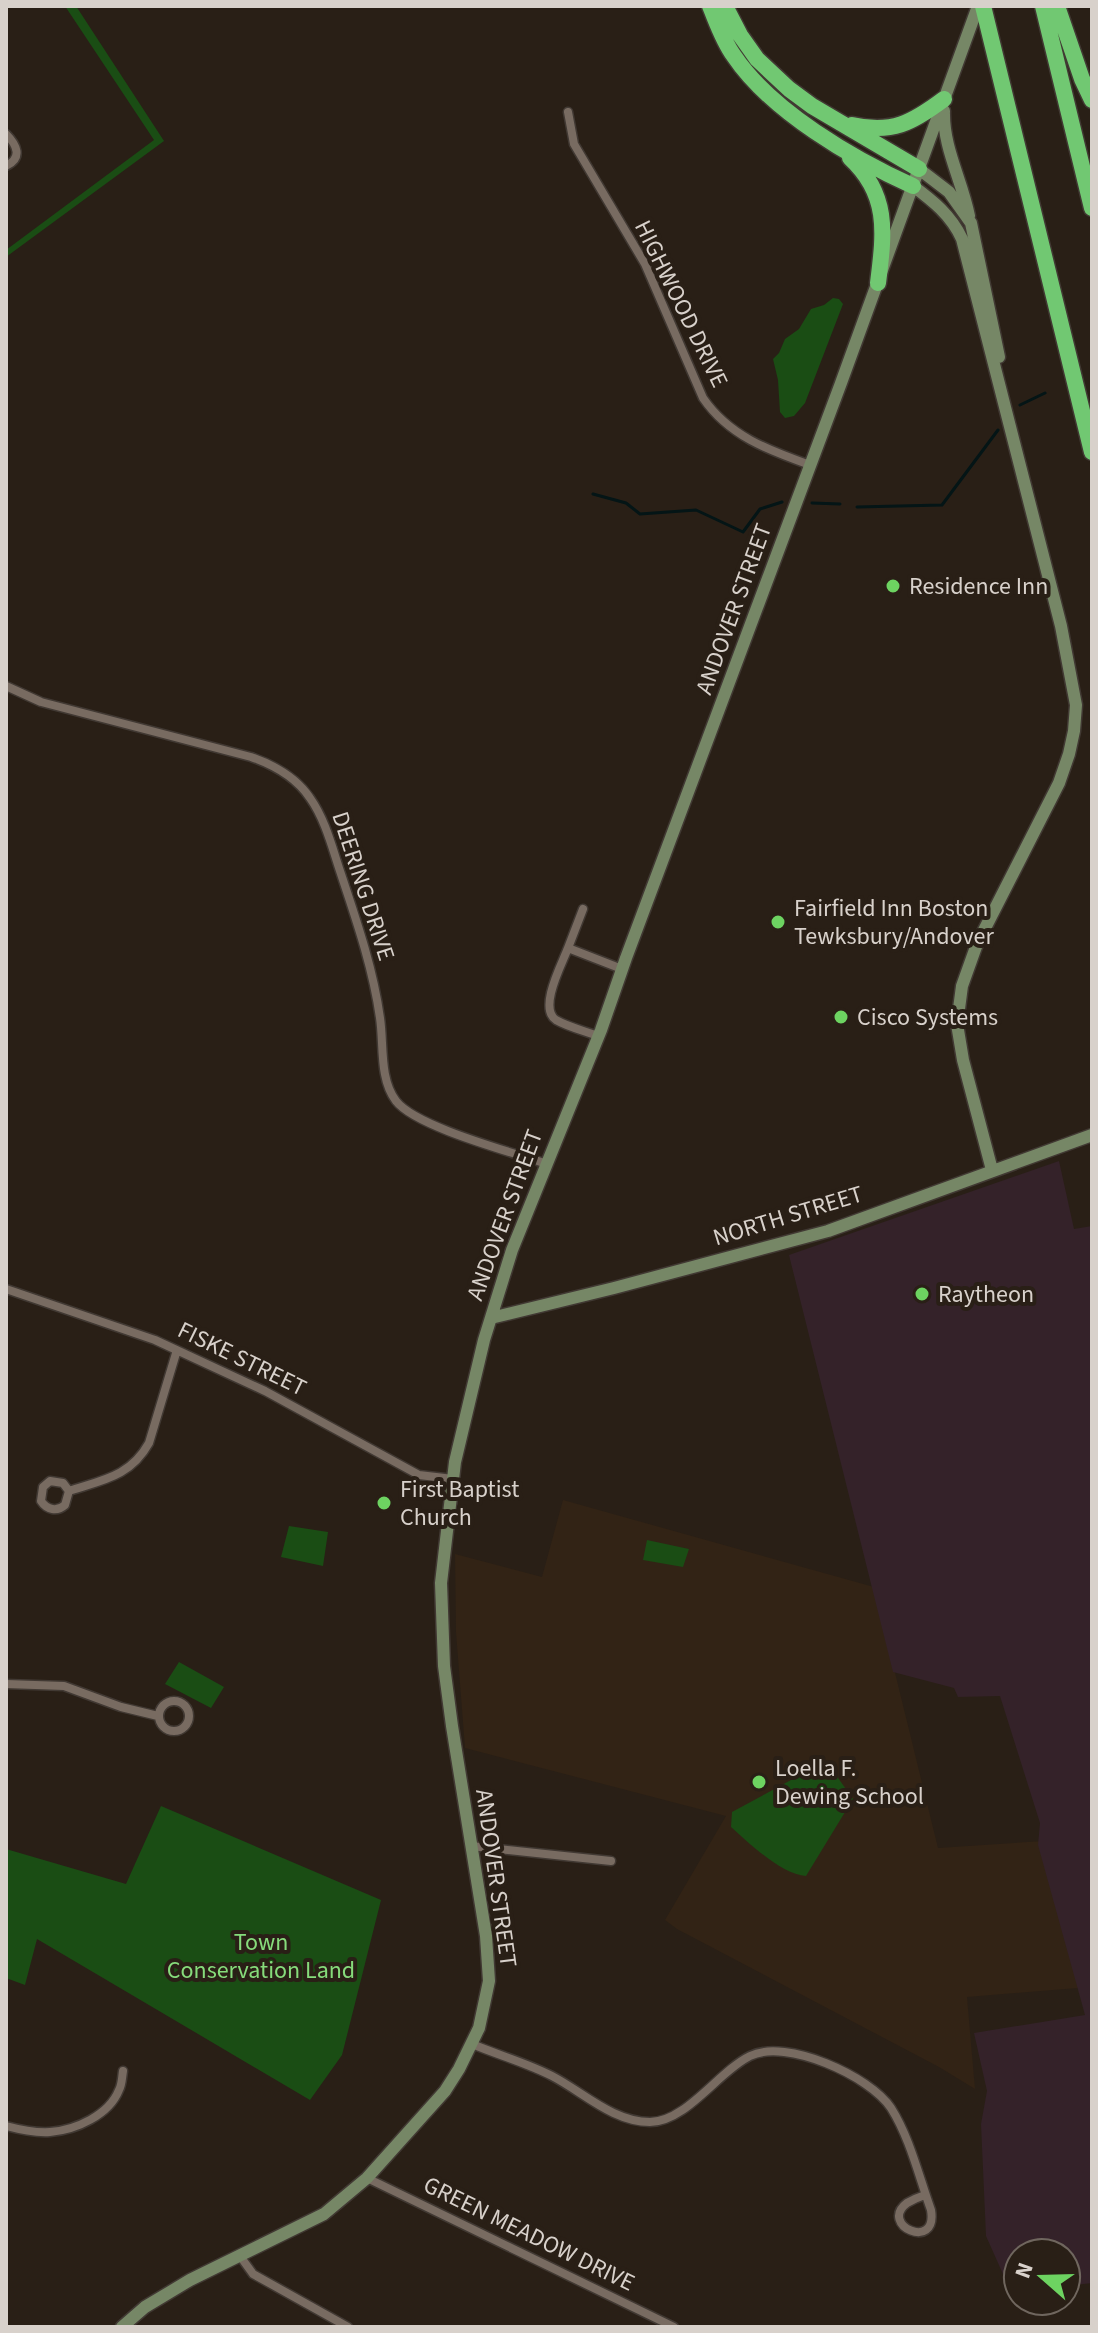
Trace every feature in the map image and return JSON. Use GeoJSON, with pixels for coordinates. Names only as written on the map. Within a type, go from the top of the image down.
{"type":"FeatureCollection","features":[{"type":"Feature","properties":{"kind":"highway"},"geometry":{"type":"LineString","coordinates":[[710,6],[724,40],[750,77],[778,103],[838,145],[913,186]]}},
{"type":"Feature","properties":{"kind":"highway"},"geometry":{"type":"LineString","coordinates":[[725,6],[740,35],[768,71],[799,97],[919,169]]}},
{"type":"Feature","properties":{"kind":"highway"},"geometry":{"type":"LineString","coordinates":[[981,6],[1092,452]]}},
{"type":"Feature","properties":{"kind":"highway"},"geometry":{"type":"LineString","coordinates":[[1043,6],[1092,208]]}},
{"type":"Feature","properties":{"kind":"highway"},"geometry":{"type":"LineString","coordinates":[[1057,6],[1092,100]]}},
{"type":"Feature","properties":{"kind":"highway"},"geometry":{"type":"LineString","coordinates":[[843,122],[862,127],[890,128],[909,122],[944,99]]}},
{"type":"Feature","properties":{"kind":"highway"},"geometry":{"type":"LineString","coordinates":[[838,145],[866,176],[880,204],[882,245],[878,283]]}},
{"type":"Feature","properties":{"kind":"main road","name":"ANDOVER STREET"},"geometry":{"type":"LineString","coordinates":[[122,2327],[145,2307],[190,2280],[324,2214],[367,2178],[445,2091],[479,2028],[489,1981],[486,1936],[454,1746],[444,1666],[441,1583],[455,1462],[491,1318],[512,1250],[598,1036],[981,6]]}},
{"type":"Feature","properties":{"kind":"main road"},"geometry":{"type":"LineString","coordinates":[[944,99],[946,140],[971,223],[999,349],[1004,399]]}},
{"type":"Feature","properties":{"kind":"main road"},"geometry":{"type":"LineString","coordinates":[[919,169],[949,192],[971,223]]}},
{"type":"Feature","properties":{"kind":"main road"},"geometry":{"type":"LineString","coordinates":[[913,186],[937,203],[959,231],[1061,626],[1076,705],[1072,742],[1059,783],[977,944],[967,969],[958,1010],[963,1060],[992,1170]]}},
{"type":"Feature","properties":{"kind":"main road","name":"NORTH STREET"},"geometry":{"type":"LineString","coordinates":[[491,1318],[828,1231],[1092,1135]]}},
{"type":"Feature","properties":{"kind":"street","name":"HIGHWOOD DRIVE"},"geometry":{"type":"LineString","coordinates":[[568,112],[573,142],[645,264],[691,374],[709,407],[729,427],[750,441],[810,465]]}},
{"type":"Feature","properties":{"kind":"street"},"geometry":{"type":"LineString","coordinates":[[6,134],[17,147],[13,162],[6,166]]}},
{"type":"Feature","properties":{"kind":"street","name":"DEERING DRIVE"},"geometry":{"type":"LineString","coordinates":[[6,686],[41,702],[251,757],[275,767],[301,786],[317,809],[327,832],[354,913],[375,986],[386,1075],[397,1103],[417,1119],[547,1164]]}},
{"type":"Feature","properties":{"kind":"street"},"geometry":{"type":"LineString","coordinates":[[583,909],[548,1002],[549,1011],[555,1020],[598,1036]]}},
{"type":"Feature","properties":{"kind":"street"},"geometry":{"type":"LineString","coordinates":[[568,948],[622,969]]}},
{"type":"Feature","properties":{"kind":"street","name":"FISKE STREET"},"geometry":{"type":"LineString","coordinates":[[6,1289],[155,1340],[265,1391],[419,1475],[453,1479]]}},
{"type":"Feature","properties":{"kind":"street"},"geometry":{"type":"LineString","coordinates":[[69,1491],[118,1475],[143,1454],[177,1350]]}},
{"type":"Feature","properties":{"kind":"street"},"geometry":{"type":"LineString","coordinates":[[6,1684],[64,1686],[121,1707],[158,1716]]}},
{"type":"Feature","properties":{"kind":"street"},"geometry":{"type":"LineString","coordinates":[[471,1846],[611,1861]]}},
{"type":"Feature","properties":{"kind":"street"},"geometry":{"type":"LineString","coordinates":[[472,2044],[551,2075],[618,2115],[648,2122],[676,2113],[750,2055],[774,2050],[802,2054],[857,2079],[890,2106],[931,2210],[929,2225],[921,2232],[911,2232],[900,2220],[902,2210],[909,2202],[925,2195]]}},
{"type":"Feature","properties":{"kind":"street"},"geometry":{"type":"LineString","coordinates":[[6,2126],[52,2132],[76,2126],[111,2104],[120,2089],[123,2071]]}},
{"type":"Feature","properties":{"kind":"street","name":"GREEN MEADOW DRIVE"},"geometry":{"type":"LineString","coordinates":[[367,2178],[674,2327]]}},
{"type":"Feature","properties":{"kind":"street"},"geometry":{"type":"LineString","coordinates":[[240,2256],[253,2274],[348,2327]]}},
{"type":"Feature","properties":{"kind":"shaded area"},"geometry":{"type":"Polygon","coordinates":[[[1059,1161],[1074,1229],[1092,1226],[1092,2283],[1082,2284],[1082,2237],[1002,2237],[1002,2272],[986,2236],[981,2124],[987,2091],[974,2033],[1085,2015],[1038,1845],[1040,1823],[1000,1696],[958,1697],[954,1688],[893,1672],[789,1255],[1059,1161]]]}},
{"type":"Feature","properties":{"kind":"shaded area","name":"Loella F. Dewing School"},"geometry":{"type":"Polygon","coordinates":[[[563,1500],[874,1587],[938,1848],[1044,1841],[1078,1988],[967,1997],[975,2089],[665,1920],[726,1816],[465,1748],[456,1632],[455,1554],[542,1577],[563,1500]]]}},
{"type":"Feature","properties":{"kind":"green space"},"geometry":{"type":"Polygon","coordinates":[[[65,6],[76,6],[164,141],[6,257],[6,250],[154,140],[65,6]]]}},
{"type":"Feature","properties":{"kind":"green space"},"geometry":{"type":"Polygon","coordinates":[[[833,298],[843,304],[805,403],[794,416],[785,418],[780,412],[773,359],[785,339],[799,329],[811,309],[833,298]]]}},
{"type":"Feature","properties":{"kind":"green space"},"geometry":{"type":"Polygon","coordinates":[[[289,1526],[328,1532],[323,1566],[281,1557],[289,1526]]]}},
{"type":"Feature","properties":{"kind":"green space"},"geometry":{"type":"Polygon","coordinates":[[[647,1540],[689,1549],[683,1567],[643,1560],[647,1540]]]}},
{"type":"Feature","properties":{"kind":"green space"},"geometry":{"type":"Polygon","coordinates":[[[179,1662],[224,1687],[211,1708],[165,1684],[179,1662]]]}},
{"type":"Feature","properties":{"kind":"green space"},"geometry":{"type":"Polygon","coordinates":[[[826,1761],[853,1799],[806,1876],[787,1870],[766,1857],[731,1827],[732,1812],[826,1761]]]}},
{"type":"Feature","properties":{"kind":"green space","name":"Town Conservation Land"},"geometry":{"type":"Polygon","coordinates":[[[161,1806],[381,1900],[342,2055],[310,2100],[37,1939],[25,1985],[6,1978],[6,1849],[126,1884],[161,1806]]]}},
{"type":"Feature","properties":{"kind":"waterway"},"geometry":{"type":"LineString","coordinates":[[1020,405],[1045,393]]}},
{"type":"Feature","properties":{"kind":"waterway"},"geometry":{"type":"LineString","coordinates":[[857,507],[942,505],[998,430]]}},
{"type":"Feature","properties":{"kind":"waterway"},"geometry":{"type":"LineString","coordinates":[[593,494],[626,503],[640,514],[696,510],[743,532],[760,509],[782,502]]}},
{"type":"Feature","properties":{"kind":"waterway"},"geometry":{"type":"LineString","coordinates":[[812,503],[840,504]]}},
{"type":"Feature","properties":{"kind":"place","name":"Residence Inn"},"geometry":{"type":"Point","coordinates":[893,586]}},
{"type":"Feature","properties":{"kind":"place","name":"Fairfield Inn Boston Tewksbury/Andover"},"geometry":{"type":"Point","coordinates":[778,922]}},
{"type":"Feature","properties":{"kind":"place","name":"Cisco Systems"},"geometry":{"type":"Point","coordinates":[841,1017]}},
{"type":"Feature","properties":{"kind":"place","name":"Raytheon"},"geometry":{"type":"Point","coordinates":[922,1294]}},
{"type":"Feature","properties":{"kind":"place","name":"First Baptist Church"},"geometry":{"type":"Point","coordinates":[384,1503]}},
{"type":"Feature","properties":{"kind":"place","name":"Loella F. Dewing School"},"geometry":{"type":"Point","coordinates":[759,1782]}}]}
